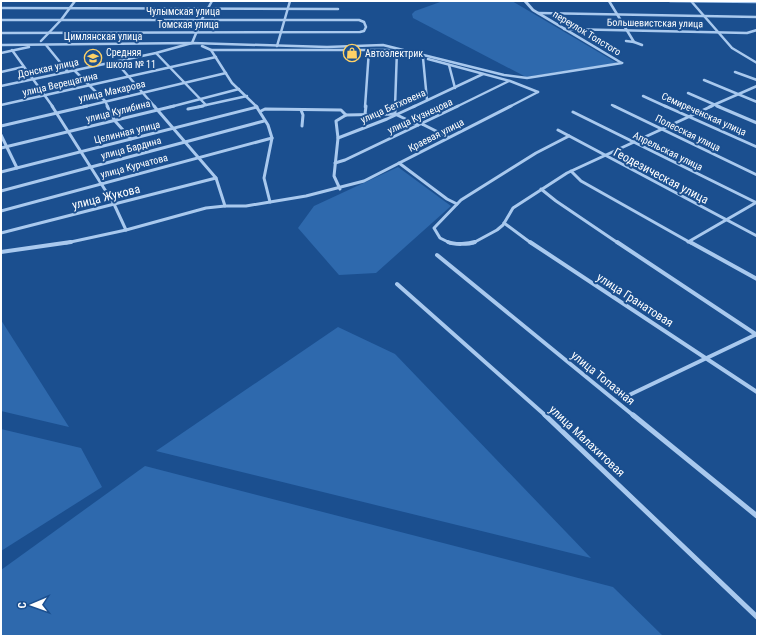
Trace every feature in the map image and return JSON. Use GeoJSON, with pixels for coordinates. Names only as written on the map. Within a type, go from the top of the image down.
{"type":"FeatureCollection","features":[{"type":"Feature","properties":{"kind":"street"},"geometry":{"type":"LineString","coordinates":[[41,41],[61,20],[75,1]]}},
{"type":"Feature","properties":{"kind":"street"},"geometry":{"type":"LineString","coordinates":[[192,44],[202,19],[212,1]]}},
{"type":"Feature","properties":{"kind":"street"},"geometry":{"type":"LineString","coordinates":[[277,46],[290,1]]}},
{"type":"Feature","properties":{"kind":"street","name":"переулок Толстого"},"geometry":{"type":"LineString","coordinates":[[525,1],[538,14],[622,63]]}},
{"type":"Feature","properties":{"kind":"street"},"geometry":{"type":"LineString","coordinates":[[609,1],[634,42]]}},
{"type":"Feature","properties":{"kind":"street"},"geometry":{"type":"LineString","coordinates":[[670,1],[757,2]]}},
{"type":"Feature","properties":{"kind":"street"},"geometry":{"type":"LineString","coordinates":[[691,1],[732,48],[757,63]]}},
{"type":"Feature","properties":{"kind":"street"},"geometry":{"type":"LineString","coordinates":[[1,8],[338,9]]}},
{"type":"Feature","properties":{"kind":"street"},"geometry":{"type":"LineString","coordinates":[[538,14],[757,16]]}},
{"type":"Feature","properties":{"kind":"street","name":"Чулымская улица"},"geometry":{"type":"LineString","coordinates":[[1,20],[286,19],[359,20],[364,22]]}},
{"type":"Feature","properties":{"kind":"street","name":"Томская улица"},"geometry":{"type":"LineString","coordinates":[[1,33],[360,32],[366,30],[364,22]]}},
{"type":"Feature","properties":{"kind":"street","name":"Большевистская улица"},"geometry":{"type":"LineString","coordinates":[[563,29],[717,31],[747,33],[757,30]]}},
{"type":"Feature","properties":{"kind":"street"},"geometry":{"type":"LineString","coordinates":[[626,42],[642,44]]}},
{"type":"Feature","properties":{"kind":"street","name":"Цимлянская улица"},"geometry":{"type":"LineString","coordinates":[[1,45],[192,44],[362,47],[383,45],[519,78],[534,78],[622,63]]}},
{"type":"Feature","properties":{"kind":"street","name":"Донская улица"},"geometry":{"type":"LineString","coordinates":[[1,86],[116,62],[192,44]]}},
{"type":"Feature","properties":{"kind":"street"},"geometry":{"type":"LineString","coordinates":[[1,53],[37,45]]}},
{"type":"Feature","properties":{"kind":"street"},"geometry":{"type":"LineString","coordinates":[[46,45],[68,72]]}},
{"type":"Feature","properties":{"kind":"street"},"geometry":{"type":"LineString","coordinates":[[196,45],[211,50],[397,50],[510,81]]}},
{"type":"Feature","properties":{"kind":"street"},"geometry":{"type":"LineString","coordinates":[[12,50],[57,112],[81,152],[92,167],[114,204],[126,230]]}},
{"type":"Feature","properties":{"kind":"street"},"geometry":{"type":"LineString","coordinates":[[211,50],[232,83],[261,111],[264,121],[268,125],[272,138],[264,178],[270,202]]}},
{"type":"Feature","properties":{"kind":"street"},"geometry":{"type":"LineString","coordinates":[[365,114],[369,50]]}},
{"type":"Feature","properties":{"kind":"street"},"geometry":{"type":"LineString","coordinates":[[395,114],[397,50]]}},
{"type":"Feature","properties":{"kind":"street"},"geometry":{"type":"LineString","coordinates":[[156,53],[206,105]]}},
{"type":"Feature","properties":{"kind":"street","name":"улица Верещагина"},"geometry":{"type":"LineString","coordinates":[[1,105],[216,57]]}},
{"type":"Feature","properties":{"kind":"street"},"geometry":{"type":"LineString","coordinates":[[423,58],[427,100]]}},
{"type":"Feature","properties":{"kind":"street"},"geometry":{"type":"LineString","coordinates":[[116,62],[216,178],[225,206]]}},
{"type":"Feature","properties":{"kind":"street"},"geometry":{"type":"LineString","coordinates":[[449,65],[455,88]]}},
{"type":"Feature","properties":{"kind":"street"},"geometry":{"type":"LineString","coordinates":[[1,72],[23,67]]}},
{"type":"Feature","properties":{"kind":"street"},"geometry":{"type":"LineString","coordinates":[[74,70],[104,101],[115,121],[131,139]]}},
{"type":"Feature","properties":{"kind":"street"},"geometry":{"type":"LineString","coordinates":[[734,72],[757,80]]}},
{"type":"Feature","properties":{"kind":"street","name":"улица Макарова"},"geometry":{"type":"LineString","coordinates":[[1,126],[226,73]]}},
{"type":"Feature","properties":{"kind":"street","name":"улица Бетховена"},"geometry":{"type":"LineString","coordinates":[[338,138],[362,130],[483,74]]}},
{"type":"Feature","properties":{"kind":"street"},"geometry":{"type":"LineString","coordinates":[[704,80],[757,102]]}},
{"type":"Feature","properties":{"kind":"street","name":"Краевая улица"},"geometry":{"type":"LineString","coordinates":[[1,252],[59,244],[126,230],[206,208],[246,206],[306,196],[340,189],[364,181],[538,92],[510,81]]}},
{"type":"Feature","properties":{"kind":"street","name":"улица Кузнецова"},"geometry":{"type":"LineString","coordinates":[[335,163],[345,160],[420,125],[510,81]]}},
{"type":"Feature","properties":{"kind":"street"},"geometry":{"type":"LineString","coordinates":[[569,136],[536,153],[461,200],[434,228],[440,238],[451,243],[472,243],[497,230],[504,223],[512,208],[571,171],[688,116],[757,86]]}},
{"type":"Feature","properties":{"kind":"street","name":"улица Кулибина"},"geometry":{"type":"LineString","coordinates":[[1,148],[115,121],[239,89]]}},
{"type":"Feature","properties":{"kind":"street"},"geometry":{"type":"LineString","coordinates":[[688,93],[757,124]]}},
{"type":"Feature","properties":{"kind":"street"},"geometry":{"type":"LineString","coordinates":[[188,109],[247,96]]}},
{"type":"Feature","properties":{"kind":"street","name":"Семиреченская улица"},"geometry":{"type":"LineString","coordinates":[[644,96],[757,147]]}},
{"type":"Feature","properties":{"kind":"street","name":"Полесская улица"},"geometry":{"type":"LineString","coordinates":[[612,105],[757,175]]}},
{"type":"Feature","properties":{"kind":"street","name":"Целинная улица"},"geometry":{"type":"LineString","coordinates":[[1,172],[257,107]]}},
{"type":"Feature","properties":{"kind":"street"},"geometry":{"type":"LineString","coordinates":[[261,111],[265,109],[341,110],[346,115]]}},
{"type":"Feature","properties":{"kind":"street"},"geometry":{"type":"LineString","coordinates":[[301,110],[303,115],[302,126]]}},
{"type":"Feature","properties":{"kind":"street","name":"Апрельская улица"},"geometry":{"type":"LineString","coordinates":[[573,112],[757,202]]}},
{"type":"Feature","properties":{"kind":"street"},"geometry":{"type":"LineString","coordinates":[[340,189],[334,176],[338,138],[336,121],[346,115],[395,114],[448,137]]}},
{"type":"Feature","properties":{"kind":"street","name":"улица Бардина"},"geometry":{"type":"LineString","coordinates":[[1,191],[264,121]]}},
{"type":"Feature","properties":{"kind":"street","name":"Геодезическая улица"},"geometry":{"type":"LineString","coordinates":[[558,130],[757,236]]}},
{"type":"Feature","properties":{"kind":"street"},"geometry":{"type":"LineString","coordinates":[[1,135],[17,168]]}},
{"type":"Feature","properties":{"kind":"street","name":"улица Курчатова"},"geometry":{"type":"LineString","coordinates":[[1,211],[272,138]]}},
{"type":"Feature","properties":{"kind":"street"},"geometry":{"type":"LineString","coordinates":[[399,163],[404,165],[447,199],[457,204]]}},
{"type":"Feature","properties":{"kind":"street"},"geometry":{"type":"LineString","coordinates":[[571,171],[582,182],[757,279]]}},
{"type":"Feature","properties":{"kind":"street","name":"улица Жукова"},"geometry":{"type":"LineString","coordinates":[[1,233],[216,178]]}},
{"type":"Feature","properties":{"kind":"street"},"geometry":{"type":"LineString","coordinates":[[542,188],[556,201],[757,334]]}},
{"type":"Feature","properties":{"kind":"street"},"geometry":{"type":"LineString","coordinates":[[688,242],[757,202]]}},
{"type":"Feature","properties":{"kind":"street","name":"улица Гранатовая"},"geometry":{"type":"LineString","coordinates":[[504,223],[630,310],[757,392]]}},
{"type":"Feature","properties":{"kind":"street","name":"улица Топазная"},"geometry":{"type":"LineString","coordinates":[[437,255],[757,516]]}},
{"type":"Feature","properties":{"kind":"street","name":"улица Малахитовая"},"geometry":{"type":"LineString","coordinates":[[397,284],[562,430],[757,618]]}},
{"type":"Feature","properties":{"kind":"street"},"geometry":{"type":"LineString","coordinates":[[625,397],[705,357],[757,334]]}},
{"type":"Feature","properties":{"kind":"shaded area"},"geometry":{"type":"Polygon","coordinates":[[[443,1],[512,1],[617,63],[526,77],[413,18],[412,14],[415,11],[443,1]]]}},
{"type":"Feature","properties":{"kind":"shaded area"},"geometry":{"type":"Polygon","coordinates":[[[398,167],[451,206],[376,273],[339,275],[298,228],[314,206],[398,167]]]}},
{"type":"Feature","properties":{"kind":"shaded area"},"geometry":{"type":"Polygon","coordinates":[[[1,320],[69,427],[1,411],[1,320]]]}},
{"type":"Feature","properties":{"kind":"shaded area"},"geometry":{"type":"Polygon","coordinates":[[[338,327],[395,354],[591,558],[156,451],[338,327]]]}},
{"type":"Feature","properties":{"kind":"shaded area"},"geometry":{"type":"Polygon","coordinates":[[[1,429],[81,448],[102,487],[1,551],[1,429]]]}},
{"type":"Feature","properties":{"kind":"shaded area"},"geometry":{"type":"Polygon","coordinates":[[[145,466],[613,587],[663,636],[1,636],[1,570],[145,466]]]}},
{"type":"Feature","properties":{"kind":"place","name":"Автоэлектрик"},"geometry":{"type":"Point","coordinates":[352,53]}},
{"type":"Feature","properties":{"kind":"place","name":"Средняя школа № 11"},"geometry":{"type":"Point","coordinates":[93,58]}}]}
